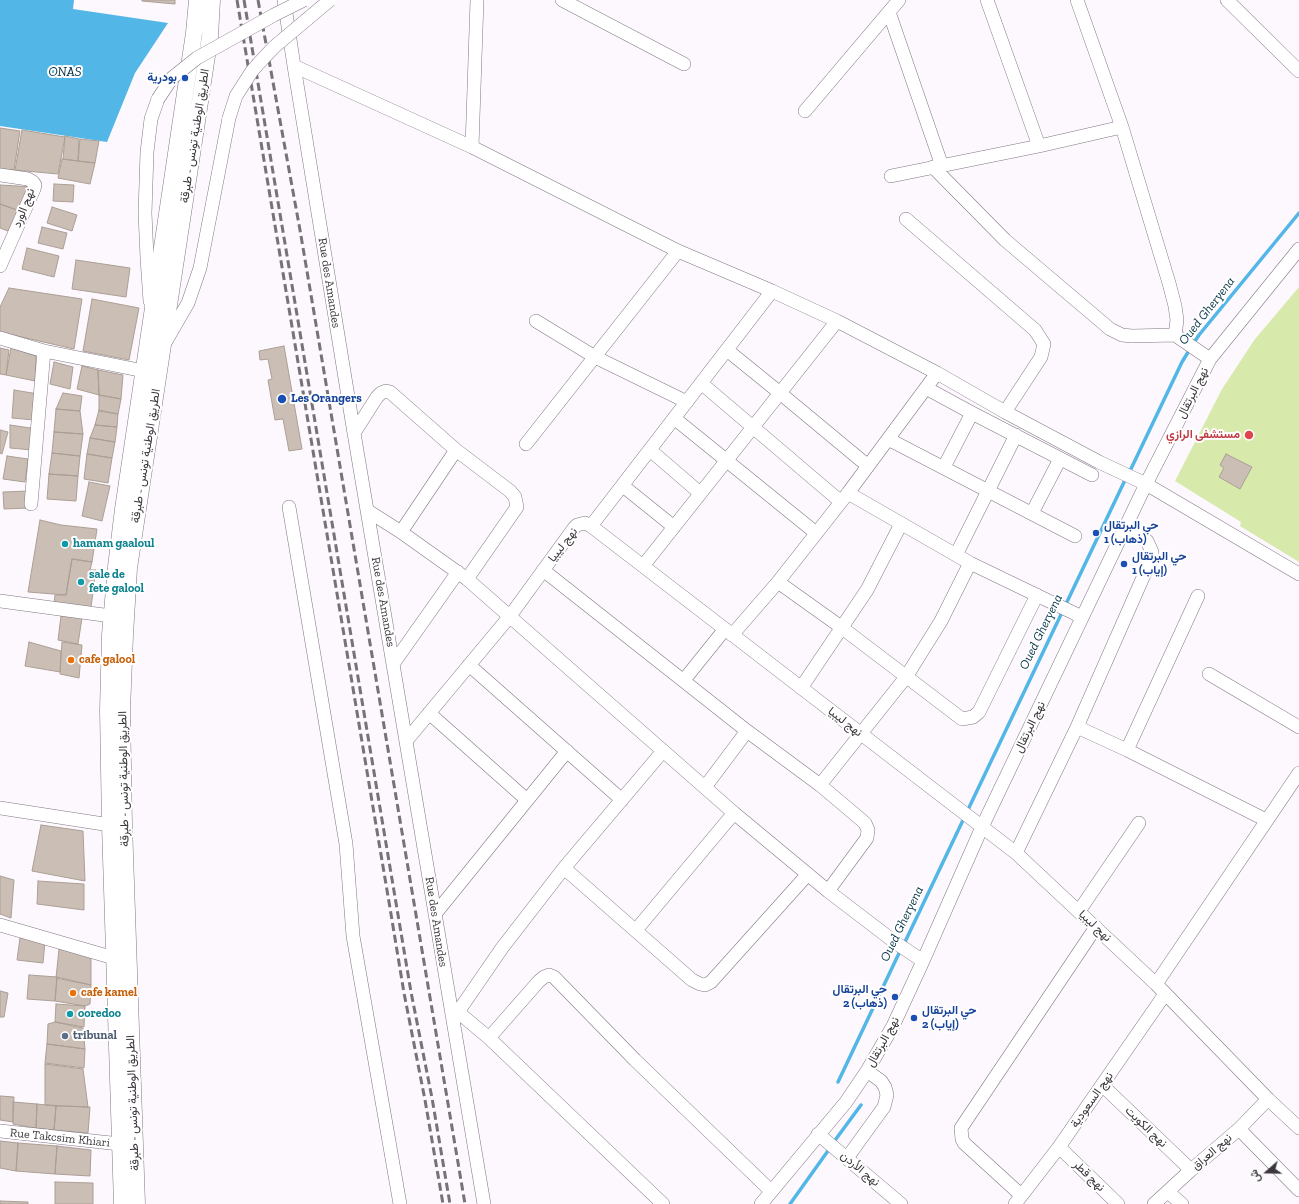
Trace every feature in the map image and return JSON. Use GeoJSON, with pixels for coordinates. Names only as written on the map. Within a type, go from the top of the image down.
{"type":"FeatureCollection","features":[{"type":"Feature","properties":{"kind":"main road","name":"الطريق الوطنية تونس - طبرقة"},"geometry":{"type":"LineString","coordinates":[[122,1204],[110,825],[108,710],[111,616],[123,509],[194,33],[197,0]]}},
{"type":"Feature","properties":{"kind":"main road","name":"الطريق الوطنية تونس - طبرقة"},"geometry":{"type":"LineString","coordinates":[[137,1204],[124,832],[122,710],[129,568],[210,36],[212,0]]}},
{"type":"Feature","properties":{"kind":"street","name":"Rue des Amandes"},"geometry":{"type":"LineString","coordinates":[[284,0],[354,433],[435,914],[454,1009],[484,1204]]}},
{"type":"Feature","properties":{"kind":"street"},"geometry":{"type":"LineString","coordinates":[[151,328],[145,205],[149,130],[158,99],[172,78],[197,58],[304,0]]}},
{"type":"Feature","properties":{"kind":"street"},"geometry":{"type":"LineString","coordinates":[[163,346],[188,303],[200,268],[229,118],[236,96],[252,71],[274,47],[330,0]]}},
{"type":"Feature","properties":{"kind":"street"},"geometry":{"type":"LineString","coordinates":[[472,147],[477,0]]}},
{"type":"Feature","properties":{"kind":"street"},"geometry":{"type":"LineString","coordinates":[[562,0],[684,64]]}},
{"type":"Feature","properties":{"kind":"street"},"geometry":{"type":"LineString","coordinates":[[805,111],[900,0]]}},
{"type":"Feature","properties":{"kind":"street"},"geometry":{"type":"LineString","coordinates":[[987,0],[1039,146]]}},
{"type":"Feature","properties":{"kind":"street"},"geometry":{"type":"LineString","coordinates":[[1078,0],[1122,127],[1175,306],[1177,336]]}},
{"type":"Feature","properties":{"kind":"street"},"geometry":{"type":"LineString","coordinates":[[1227,0],[1299,71]]}},
{"type":"Feature","properties":{"kind":"street"},"geometry":{"type":"LineString","coordinates":[[889,12],[937,166],[1005,240],[1110,329],[1122,335],[1177,336],[1205,355]]}},
{"type":"Feature","properties":{"kind":"street"},"geometry":{"type":"LineString","coordinates":[[294,66],[472,147],[678,251],[772,291],[837,321],[937,373],[1005,412],[1099,462],[1140,482],[1299,574]]}},
{"type":"Feature","properties":{"kind":"street"},"geometry":{"type":"LineString","coordinates":[[891,176],[1039,146],[1122,127]]}},
{"type":"Feature","properties":{"kind":"street","name":"نهج الورد"},"geometry":{"type":"LineString","coordinates":[[0,175],[28,179],[33,182],[35,186],[0,266]]}},
{"type":"Feature","properties":{"kind":"street"},"geometry":{"type":"LineString","coordinates":[[906,219],[1035,330],[1044,344],[1041,357],[1005,412]]}},
{"type":"Feature","properties":{"kind":"street","name":"نهج البرتقال"},"geometry":{"type":"LineString","coordinates":[[761,1204],[820,1136],[846,1102],[867,1071],[893,1026],[923,961],[978,824],[1077,614],[1126,526],[1140,482],[1205,355],[1299,249]]}},
{"type":"Feature","properties":{"kind":"street"},"geometry":{"type":"LineString","coordinates":[[526,444],[678,251]]}},
{"type":"Feature","properties":{"kind":"street"},"geometry":{"type":"LineString","coordinates":[[592,526],[772,291]]}},
{"type":"Feature","properties":{"kind":"street"},"geometry":{"type":"LineString","coordinates":[[536,321],[595,357],[687,402]]}},
{"type":"Feature","properties":{"kind":"street"},"geometry":{"type":"LineString","coordinates":[[643,566],[837,321]]}},
{"type":"Feature","properties":{"kind":"street"},"geometry":{"type":"LineString","coordinates":[[0,338],[44,351],[144,371]]}},
{"type":"Feature","properties":{"kind":"street"},"geometry":{"type":"LineString","coordinates":[[726,350],[868,466]]}},
{"type":"Feature","properties":{"kind":"street"},"geometry":{"type":"LineString","coordinates":[[32,504],[44,351]]}},
{"type":"Feature","properties":{"kind":"street"},"geometry":{"type":"LineString","coordinates":[[684,680],[778,582],[844,498],[937,373]]}},
{"type":"Feature","properties":{"kind":"street"},"geometry":{"type":"LineString","coordinates":[[702,383],[753,428],[844,498],[901,524],[970,563],[1077,614]]}},
{"type":"Feature","properties":{"kind":"street"},"geometry":{"type":"LineString","coordinates":[[926,388],[1092,475]]}},
{"type":"Feature","properties":{"kind":"street"},"geometry":{"type":"LineString","coordinates":[[354,433],[381,393],[386,391],[390,392],[456,450],[510,492],[515,497],[517,503],[517,507],[393,664]]}},
{"type":"Feature","properties":{"kind":"street"},"geometry":{"type":"LineString","coordinates":[[944,468],[972,413]]}},
{"type":"Feature","properties":{"kind":"street"},"geometry":{"type":"LineString","coordinates":[[674,418],[816,533]]}},
{"type":"Feature","properties":{"kind":"street"},"geometry":{"type":"LineString","coordinates":[[956,555],[1016,435]]}},
{"type":"Feature","properties":{"kind":"street"},"geometry":{"type":"LineString","coordinates":[[888,439],[1075,536]]}},
{"type":"Feature","properties":{"kind":"street"},"geometry":{"type":"LineString","coordinates":[[401,532],[456,450]]}},
{"type":"Feature","properties":{"kind":"street"},"geometry":{"type":"LineString","coordinates":[[650,450],[700,493]]}},
{"type":"Feature","properties":{"kind":"street"},"geometry":{"type":"LineString","coordinates":[[1032,513],[1060,459]]}},
{"type":"Feature","properties":{"kind":"street"},"geometry":{"type":"LineString","coordinates":[[623,486],[674,527]]}},
{"type":"Feature","properties":{"kind":"street"},"geometry":{"type":"LineString","coordinates":[[289,507],[346,844],[353,936],[400,1204]]}},
{"type":"Feature","properties":{"kind":"street"},"geometry":{"type":"LineString","coordinates":[[368,511],[401,532],[462,576],[510,616],[734,813],[828,891],[896,944],[923,961]]}},
{"type":"Feature","properties":{"kind":"street","name":"نهج ليبيا"},"geometry":{"type":"LineString","coordinates":[[406,741],[510,616],[577,525],[585,523],[592,526],[1016,853],[1161,989],[1268,1099],[1299,1128]]}},
{"type":"Feature","properties":{"kind":"street"},"geometry":{"type":"LineString","coordinates":[[801,688],[867,590],[901,524]]}},
{"type":"Feature","properties":{"kind":"street"},"geometry":{"type":"LineString","coordinates":[[1016,853],[1077,727],[1152,557],[1152,552],[1147,541],[1126,526]]}},
{"type":"Feature","properties":{"kind":"street"},"geometry":{"type":"LineString","coordinates":[[820,785],[906,677],[941,621],[970,563]]}},
{"type":"Feature","properties":{"kind":"street"},"geometry":{"type":"LineString","coordinates":[[543,570],[747,731],[820,785],[865,823],[868,830],[867,838],[828,891]]}},
{"type":"Feature","properties":{"kind":"street"},"geometry":{"type":"LineString","coordinates":[[778,582],[841,627],[962,719],[973,717],[979,712],[1041,597]]}},
{"type":"Feature","properties":{"kind":"street"},"geometry":{"type":"LineString","coordinates":[[1127,750],[1198,596]]}},
{"type":"Feature","properties":{"kind":"street"},"geometry":{"type":"LineString","coordinates":[[0,601],[111,616]]}},
{"type":"Feature","properties":{"kind":"street"},"geometry":{"type":"LineString","coordinates":[[469,665],[622,800]]}},
{"type":"Feature","properties":{"kind":"street"},"geometry":{"type":"LineString","coordinates":[[1209,674],[1299,726]]}},
{"type":"Feature","properties":{"kind":"street"},"geometry":{"type":"LineString","coordinates":[[429,713],[527,800]]}},
{"type":"Feature","properties":{"kind":"street"},"geometry":{"type":"LineString","coordinates":[[1077,727],[1127,750],[1266,820]]}},
{"type":"Feature","properties":{"kind":"street"},"geometry":{"type":"LineString","coordinates":[[705,787],[747,731]]}},
{"type":"Feature","properties":{"kind":"street"},"geometry":{"type":"LineString","coordinates":[[435,914],[567,751]]}},
{"type":"Feature","properties":{"kind":"street"},"geometry":{"type":"LineString","coordinates":[[663,751],[564,868],[454,1009],[489,1038],[663,1204]]}},
{"type":"Feature","properties":{"kind":"street","name":"نهج السعودية"},"geometry":{"type":"LineString","coordinates":[[1018,1200],[1059,1147],[1102,1085],[1266,820],[1299,773]]}},
{"type":"Feature","properties":{"kind":"street"},"geometry":{"type":"LineString","coordinates":[[0,808],[110,825]]}},
{"type":"Feature","properties":{"kind":"street"},"geometry":{"type":"LineString","coordinates":[[636,930],[734,813]]}},
{"type":"Feature","properties":{"kind":"street"},"geometry":{"type":"LineString","coordinates":[[1079,911],[1139,823]]}},
{"type":"Feature","properties":{"kind":"street"},"geometry":{"type":"LineString","coordinates":[[564,868],[692,980],[705,985],[711,982],[808,874]]}},
{"type":"Feature","properties":{"kind":"street"},"geometry":{"type":"LineString","coordinates":[[0,925],[114,958]]}},
{"type":"Feature","properties":{"kind":"street"},"geometry":{"type":"LineString","coordinates":[[1018,1200],[964,1143],[961,1128],[1096,927]]}},
{"type":"Feature","properties":{"kind":"street"},"geometry":{"type":"LineString","coordinates":[[489,1038],[539,981],[549,975],[554,977],[652,1076],[771,1191]]}},
{"type":"Feature","properties":{"kind":"street"},"geometry":{"type":"LineString","coordinates":[[842,1154],[884,1107],[887,1095],[885,1087],[881,1081],[867,1071]]}},
{"type":"Feature","properties":{"kind":"street","name":"نهج الكويت"},"geometry":{"type":"LineString","coordinates":[[1102,1085],[1191,1170]]}},
{"type":"Feature","properties":{"kind":"street","name":"نهج العراق"},"geometry":{"type":"LineString","coordinates":[[1154,1204],[1239,1129],[1268,1099]]}},
{"type":"Feature","properties":{"kind":"street"},"geometry":{"type":"LineString","coordinates":[[1239,1129],[1299,1190]]}},
{"type":"Feature","properties":{"kind":"street","name":"Rue Takcsim Khiari"},"geometry":{"type":"LineString","coordinates":[[0,1131],[120,1144]]}},
{"type":"Feature","properties":{"kind":"street","name":"نهج الأردن"},"geometry":{"type":"LineString","coordinates":[[820,1136],[901,1204]]}},
{"type":"Feature","properties":{"kind":"street","name":"نهج قطر"},"geometry":{"type":"LineString","coordinates":[[1059,1147],[1118,1204]]}},
{"type":"Feature","properties":{"kind":"street"},"geometry":{"type":"LineString","coordinates":[[1168,1192],[1182,1204]]}},
{"type":"Feature","properties":{"kind":"green space","name":"مستشفى الرازي"},"geometry":{"type":"Polygon","coordinates":[[[1299,287],[1299,562],[1240,526],[1241,522],[1175,481],[1222,389],[1255,339],[1299,287]]]}},
{"type":"Feature","properties":{"kind":"water","name":"ONAS"},"geometry":{"type":"Polygon","coordinates":[[[0,0],[74,0],[73,9],[168,23],[135,73],[107,142],[0,126],[0,0]]]}},
{"type":"Feature","properties":{"kind":"building"},"geometry":{"type":"Polygon","coordinates":[[[175,0],[175,4],[142,1],[175,0]]]}},
{"type":"Feature","properties":{"kind":"building"},"geometry":{"type":"Polygon","coordinates":[[[0,128],[20,131],[14,170],[0,169],[0,128]]]}},
{"type":"Feature","properties":{"kind":"building"},"geometry":{"type":"Polygon","coordinates":[[[22,130],[65,137],[58,174],[15,170],[22,130]]]}},
{"type":"Feature","properties":{"kind":"building"},"geometry":{"type":"Polygon","coordinates":[[[65,136],[79,139],[78,161],[63,159],[65,136]]]}},
{"type":"Feature","properties":{"kind":"building"},"geometry":{"type":"Polygon","coordinates":[[[80,139],[99,141],[95,163],[78,161],[80,139]]]}},
{"type":"Feature","properties":{"kind":"building"},"geometry":{"type":"Polygon","coordinates":[[[62,159],[95,163],[90,184],[58,178],[62,159]]]}},
{"type":"Feature","properties":{"kind":"building"},"geometry":{"type":"Polygon","coordinates":[[[54,184],[74,185],[73,202],[53,201],[54,184]]]}},
{"type":"Feature","properties":{"kind":"building"},"geometry":{"type":"Polygon","coordinates":[[[0,185],[34,187],[20,211],[0,204],[0,185]]]}},
{"type":"Feature","properties":{"kind":"building"},"geometry":{"type":"Polygon","coordinates":[[[0,204],[20,211],[8,231],[0,228],[0,204]]]}},
{"type":"Feature","properties":{"kind":"building"},"geometry":{"type":"Polygon","coordinates":[[[52,207],[77,215],[72,231],[47,223],[52,207]]]}},
{"type":"Feature","properties":{"kind":"building"},"geometry":{"type":"Polygon","coordinates":[[[42,227],[67,233],[63,249],[38,243],[42,227]]]}},
{"type":"Feature","properties":{"kind":"building"},"geometry":{"type":"Polygon","coordinates":[[[27,248],[59,256],[54,277],[22,269],[27,248]]]}},
{"type":"Feature","properties":{"kind":"building"},"geometry":{"type":"Polygon","coordinates":[[[76,260],[130,268],[126,297],[72,289],[76,260]]]}},
{"type":"Feature","properties":{"kind":"building"},"geometry":{"type":"Polygon","coordinates":[[[9,288],[82,299],[74,349],[0,332],[0,307],[9,288]]]}},
{"type":"Feature","properties":{"kind":"building"},"geometry":{"type":"Polygon","coordinates":[[[92,299],[139,308],[129,360],[83,351],[92,299]]]}},
{"type":"Feature","properties":{"kind":"building","name":"Les Orangers"},"geometry":{"type":"Polygon","coordinates":[[[284,346],[302,449],[289,451],[283,419],[275,420],[268,380],[272,379],[268,359],[260,360],[259,351],[284,346]]]}},
{"type":"Feature","properties":{"kind":"building"},"geometry":{"type":"Polygon","coordinates":[[[0,348],[9,350],[6,375],[0,374],[0,348]]]}},
{"type":"Feature","properties":{"kind":"building"},"geometry":{"type":"Polygon","coordinates":[[[11,348],[36,356],[35,381],[6,375],[11,348]]]}},
{"type":"Feature","properties":{"kind":"building"},"geometry":{"type":"Polygon","coordinates":[[[54,362],[73,367],[70,389],[50,384],[54,362]]]}},
{"type":"Feature","properties":{"kind":"building"},"geometry":{"type":"Polygon","coordinates":[[[82,366],[98,370],[99,395],[77,389],[82,366]]]}},
{"type":"Feature","properties":{"kind":"building"},"geometry":{"type":"Polygon","coordinates":[[[98,370],[123,375],[121,399],[99,395],[98,370]]]}},
{"type":"Feature","properties":{"kind":"building"},"geometry":{"type":"Polygon","coordinates":[[[14,390],[38,394],[34,420],[12,418],[14,390]]]}},
{"type":"Feature","properties":{"kind":"building"},"geometry":{"type":"Polygon","coordinates":[[[63,393],[82,396],[80,411],[56,409],[63,393]]]}},
{"type":"Feature","properties":{"kind":"building"},"geometry":{"type":"Polygon","coordinates":[[[99,395],[121,399],[118,414],[99,411],[99,395]]]}},
{"type":"Feature","properties":{"kind":"building"},"geometry":{"type":"Polygon","coordinates":[[[56,409],[80,411],[83,434],[54,432],[56,409]]]}},
{"type":"Feature","properties":{"kind":"building"},"geometry":{"type":"Polygon","coordinates":[[[99,410],[118,414],[117,427],[95,425],[99,410]]]}},
{"type":"Feature","properties":{"kind":"building"},"geometry":{"type":"Polygon","coordinates":[[[10,425],[37,429],[32,450],[10,448],[10,425]]]}},
{"type":"Feature","properties":{"kind":"building"},"geometry":{"type":"Polygon","coordinates":[[[95,425],[117,427],[115,442],[90,438],[95,425]]]}},
{"type":"Feature","properties":{"kind":"building"},"geometry":{"type":"Polygon","coordinates":[[[0,430],[8,432],[2,454],[0,453],[0,430]]]}},
{"type":"Feature","properties":{"kind":"building"},"geometry":{"type":"Polygon","coordinates":[[[54,432],[83,434],[80,456],[52,453],[54,432]]]}},
{"type":"Feature","properties":{"kind":"building"},"geometry":{"type":"Polygon","coordinates":[[[90,438],[115,442],[112,458],[87,454],[90,438]]]}},
{"type":"Feature","properties":{"kind":"building"},"geometry":{"type":"Polygon","coordinates":[[[52,453],[80,456],[78,476],[49,474],[52,453]]]}},
{"type":"Feature","properties":{"kind":"building"},"geometry":{"type":"Polygon","coordinates":[[[87,454],[112,458],[108,483],[84,479],[87,454]]]}},
{"type":"Feature","properties":{"kind":"building"},"geometry":{"type":"Polygon","coordinates":[[[1226,454],[1252,467],[1240,489],[1219,477],[1224,468],[1220,465],[1226,454]]]}},
{"type":"Feature","properties":{"kind":"building"},"geometry":{"type":"Polygon","coordinates":[[[7,456],[28,459],[25,482],[3,479],[7,456]]]}},
{"type":"Feature","properties":{"kind":"building"},"geometry":{"type":"Polygon","coordinates":[[[49,474],[78,476],[76,501],[47,499],[49,474]]]}},
{"type":"Feature","properties":{"kind":"building"},"geometry":{"type":"Polygon","coordinates":[[[89,482],[110,486],[102,521],[82,516],[89,482]]]}},
{"type":"Feature","properties":{"kind":"building"},"geometry":{"type":"Polygon","coordinates":[[[29,491],[29,508],[4,509],[3,492],[29,491]]]}},
{"type":"Feature","properties":{"kind":"building","name":"hamam gaaloul"},"geometry":{"type":"Polygon","coordinates":[[[40,520],[61,525],[97,529],[92,562],[72,559],[66,595],[28,592],[40,520]]]}},
{"type":"Feature","properties":{"kind":"building","name":"sale de fete galool"},"geometry":{"type":"Polygon","coordinates":[[[72,559],[92,562],[90,570],[96,570],[91,607],[54,603],[55,595],[66,595],[72,559]]]}},
{"type":"Feature","properties":{"kind":"building"},"geometry":{"type":"Polygon","coordinates":[[[61,616],[82,618],[78,644],[58,640],[61,616]]]}},
{"type":"Feature","properties":{"kind":"building"},"geometry":{"type":"Polygon","coordinates":[[[29,642],[61,651],[60,672],[25,666],[29,642]]]}},
{"type":"Feature","properties":{"kind":"building","name":"cafe galool"},"geometry":{"type":"Polygon","coordinates":[[[62,642],[82,645],[79,678],[60,674],[62,642]]]}},
{"type":"Feature","properties":{"kind":"building"},"geometry":{"type":"Polygon","coordinates":[[[41,825],[83,831],[85,881],[32,871],[41,825]]]}},
{"type":"Feature","properties":{"kind":"building"},"geometry":{"type":"Polygon","coordinates":[[[0,876],[14,880],[11,918],[0,914],[0,876]]]}},
{"type":"Feature","properties":{"kind":"building"},"geometry":{"type":"Polygon","coordinates":[[[38,881],[84,884],[84,910],[37,904],[38,881]]]}},
{"type":"Feature","properties":{"kind":"building"},"geometry":{"type":"Polygon","coordinates":[[[20,938],[45,941],[43,963],[17,960],[20,938]]]}},
{"type":"Feature","properties":{"kind":"building"},"geometry":{"type":"Polygon","coordinates":[[[59,949],[91,957],[91,985],[56,978],[59,949]]]}},
{"type":"Feature","properties":{"kind":"building"},"geometry":{"type":"Polygon","coordinates":[[[29,975],[57,977],[55,1001],[27,999],[29,975]]]}},
{"type":"Feature","properties":{"kind":"building","name":"cafe kamel"},"geometry":{"type":"Polygon","coordinates":[[[57,977],[91,985],[90,1004],[85,1006],[55,1001],[57,977]]]}},
{"type":"Feature","properties":{"kind":"building"},"geometry":{"type":"Polygon","coordinates":[[[0,991],[8,993],[4,1017],[0,1017],[0,991]]]}},
{"type":"Feature","properties":{"kind":"building","name":"ooredoo"},"geometry":{"type":"Polygon","coordinates":[[[56,1004],[85,1006],[84,1027],[55,1022],[56,1004]]]}},
{"type":"Feature","properties":{"kind":"building","name":"tribunal"},"geometry":{"type":"Polygon","coordinates":[[[55,1022],[83,1028],[85,1049],[47,1044],[48,1024],[55,1022]]]}},
{"type":"Feature","properties":{"kind":"building"},"geometry":{"type":"Polygon","coordinates":[[[47,1044],[85,1049],[84,1068],[45,1063],[47,1044]]]}},
{"type":"Feature","properties":{"kind":"building"},"geometry":{"type":"Polygon","coordinates":[[[45,1064],[83,1069],[88,1107],[45,1105],[45,1064]]]}},
{"type":"Feature","properties":{"kind":"building"},"geometry":{"type":"Polygon","coordinates":[[[0,1096],[14,1097],[13,1122],[0,1120],[0,1096]]]}},
{"type":"Feature","properties":{"kind":"building"},"geometry":{"type":"Polygon","coordinates":[[[13,1102],[37,1104],[36,1128],[13,1124],[13,1102]]]}},
{"type":"Feature","properties":{"kind":"building"},"geometry":{"type":"Polygon","coordinates":[[[37,1104],[56,1106],[54,1130],[36,1128],[37,1104]]]}},
{"type":"Feature","properties":{"kind":"building"},"geometry":{"type":"Polygon","coordinates":[[[56,1106],[90,1107],[88,1133],[54,1130],[56,1106]]]}},
{"type":"Feature","properties":{"kind":"building"},"geometry":{"type":"Polygon","coordinates":[[[0,1141],[18,1143],[16,1171],[0,1168],[0,1141]]]}},
{"type":"Feature","properties":{"kind":"building"},"geometry":{"type":"Polygon","coordinates":[[[18,1143],[57,1146],[55,1174],[16,1171],[18,1143]]]}},
{"type":"Feature","properties":{"kind":"building"},"geometry":{"type":"Polygon","coordinates":[[[57,1146],[91,1150],[90,1176],[55,1174],[57,1146]]]}},
{"type":"Feature","properties":{"kind":"building"},"geometry":{"type":"Polygon","coordinates":[[[55,1182],[93,1183],[93,1204],[55,1204],[55,1182]]]}},
{"type":"Feature","properties":{"kind":"building"},"geometry":{"type":"Polygon","coordinates":[[[0,1201],[28,1202],[28,1204],[0,1204],[0,1201]]]}},
{"type":"Feature","properties":{"kind":"waterway","name":"Oued Gheryena"},"geometry":{"type":"LineString","coordinates":[[1193,344],[1299,213]]}},
{"type":"Feature","properties":{"kind":"waterway","name":"Oued Gheryena"},"geometry":{"type":"LineString","coordinates":[[1129,473],[1182,362],[1190,349]]}},
{"type":"Feature","properties":{"kind":"waterway","name":"Oued Gheryena"},"geometry":{"type":"LineString","coordinates":[[904,944],[1126,478]]}},
{"type":"Feature","properties":{"kind":"waterway","name":"Oued Gheryena"},"geometry":{"type":"LineString","coordinates":[[838,1082],[901,949]]}},
{"type":"Feature","properties":{"kind":"waterway","name":"Oued Gheryena"},"geometry":{"type":"LineString","coordinates":[[833,1143],[861,1105]]}},
{"type":"Feature","properties":{"kind":"waterway","name":"Oued Gheryena"},"geometry":{"type":"LineString","coordinates":[[790,1204],[830,1148]]}},
{"type":"Feature","properties":{"kind":"railway"},"geometry":{"type":"LineString","coordinates":[[237,0],[404,993],[425,1100],[443,1204]]}},
{"type":"Feature","properties":{"kind":"railway"},"geometry":{"type":"LineString","coordinates":[[244,0],[411,992],[432,1098],[450,1204]]}},
{"type":"Feature","properties":{"kind":"railway"},"geometry":{"type":"LineString","coordinates":[[258,0],[300,230],[465,1204]]}},
{"type":"Feature","properties":{"kind":"place","name":"بودرية"},"geometry":{"type":"Point","coordinates":[185,78]}},
{"type":"Feature","properties":{"kind":"place","name":"Les Orangers"},"geometry":{"type":"Point","coordinates":[282,399]}},
{"type":"Feature","properties":{"kind":"place","name":"مستشفى الرازي"},"geometry":{"type":"Point","coordinates":[1249,435]}},
{"type":"Feature","properties":{"kind":"place","name":"حي البرتقال 1 (ذهاب)"},"geometry":{"type":"Point","coordinates":[1096,533]}},
{"type":"Feature","properties":{"kind":"place","name":"hamam gaaloul"},"geometry":{"type":"Point","coordinates":[65,544]}},
{"type":"Feature","properties":{"kind":"place","name":"حي البرتقال 1 (إياب)"},"geometry":{"type":"Point","coordinates":[1124,564]}},
{"type":"Feature","properties":{"kind":"place","name":"sale de fete galool"},"geometry":{"type":"Point","coordinates":[81,582]}},
{"type":"Feature","properties":{"kind":"place","name":"cafe galool"},"geometry":{"type":"Point","coordinates":[71,660]}},
{"type":"Feature","properties":{"kind":"place","name":"cafe kamel"},"geometry":{"type":"Point","coordinates":[73,993]}},
{"type":"Feature","properties":{"kind":"place","name":"حي البرتقال 2 (ذهاب)"},"geometry":{"type":"Point","coordinates":[895,997]}},
{"type":"Feature","properties":{"kind":"place","name":"ooredoo"},"geometry":{"type":"Point","coordinates":[70,1014]}},
{"type":"Feature","properties":{"kind":"place","name":"حي البرتقال 2 (إياب)"},"geometry":{"type":"Point","coordinates":[914,1018]}},
{"type":"Feature","properties":{"kind":"place","name":"tribunal"},"geometry":{"type":"Point","coordinates":[65,1036]}}]}
